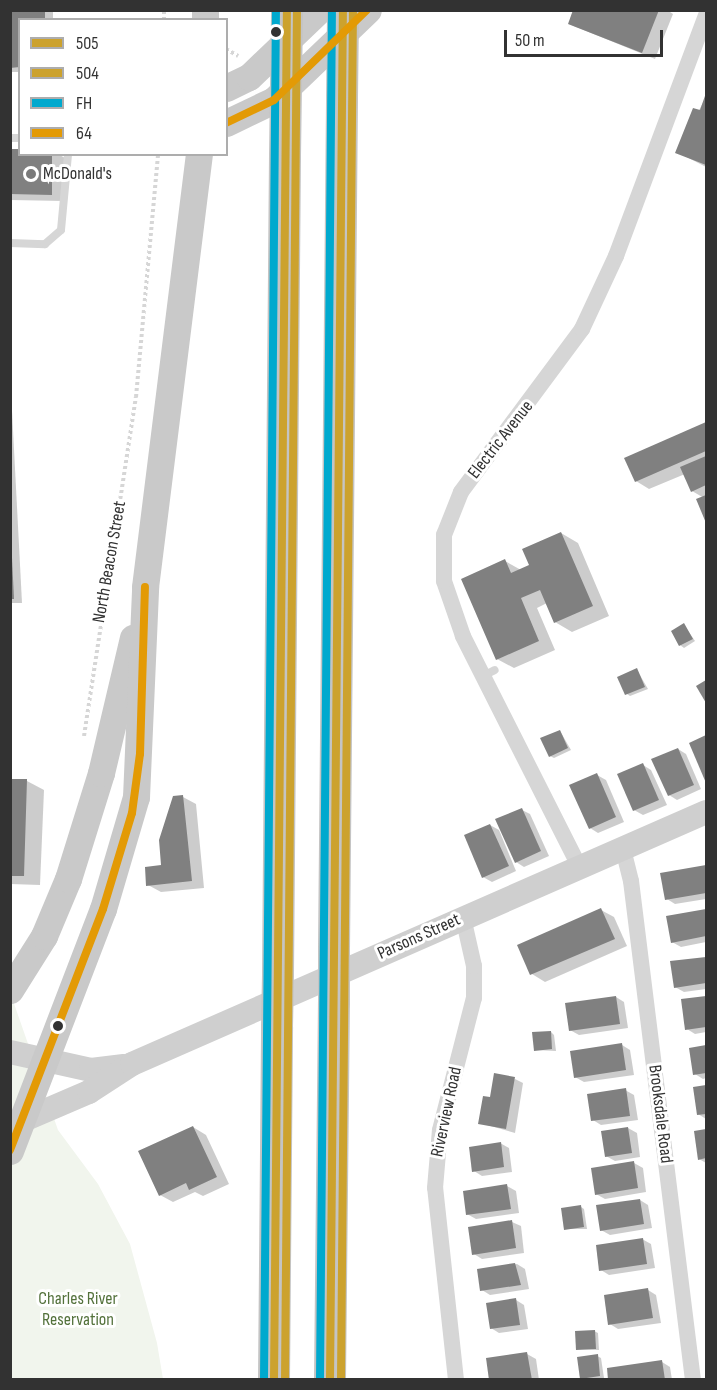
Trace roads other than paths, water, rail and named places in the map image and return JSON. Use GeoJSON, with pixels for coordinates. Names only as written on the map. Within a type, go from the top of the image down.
{"type":"FeatureCollection","features":[{"type":"Feature","properties":{"kind":"highway"},"geometry":{"type":"LineString","coordinates":[[274,1380],[287,10]]}},
{"type":"Feature","properties":{"kind":"highway"},"geometry":{"type":"LineString","coordinates":[[330,1380],[343,10]]}},
{"type":"Feature","properties":{"kind":"main road"},"geometry":{"type":"LineString","coordinates":[[228,87],[249,77],[319,10]]}},
{"type":"Feature","properties":{"kind":"main road"},"geometry":{"type":"LineString","coordinates":[[228,122],[274,100],[368,10]]}},
{"type":"Feature","properties":{"kind":"main road","name":"North Beacon Street"},"geometry":{"type":"LineString","coordinates":[[10,1150],[103,909],[132,813],[140,762],[145,587],[199,156]]}},
{"type":"Feature","properties":{"kind":"main road","name":"North Beacon Street"},"geometry":{"type":"LineString","coordinates":[[10,990],[44,936],[83,835],[145,587]]}},
{"type":"Feature","properties":{"kind":"street","name":"Electric Avenue"},"geometry":{"type":"LineString","coordinates":[[580,868],[489,673],[463,636],[444,581],[442,558],[450,513],[461,492],[582,329],[616,256],[706,15]]}},
{"type":"Feature","properties":{"kind":"street","name":"Parsons Street"},"geometry":{"type":"LineString","coordinates":[[19,1122],[89,1092],[132,1064],[463,917],[706,813]]}},
{"type":"Feature","properties":{"kind":"street","name":"Brooksdale Road"},"geometry":{"type":"LineString","coordinates":[[623,849],[631,881],[697,1369]]}},
{"type":"Feature","properties":{"kind":"street","name":"Riverview Road"},"geometry":{"type":"LineString","coordinates":[[456,1380],[435,1188],[440,1130],[474,998],[474,966],[463,917]]}},
{"type":"Feature","properties":{"kind":"street","name":"Parsons Street"},"geometry":{"type":"LineString","coordinates":[[10,1052],[91,1070],[132,1064]]}},
{"type":"Feature","properties":{"kind":"lane"},"geometry":{"type":"LineString","coordinates":[[10,243],[45,244],[61,230],[65,222],[68,156]]}},
{"type":"Feature","properties":{"kind":"place","name":"McDonald's"},"geometry":{"type":"Point","coordinates":[31,174]}},
{"type":"Feature","properties":{"kind":"park label","name":"Charles River Reservation"},"geometry":{"type":"Point","coordinates":[78,1310]}}]}
